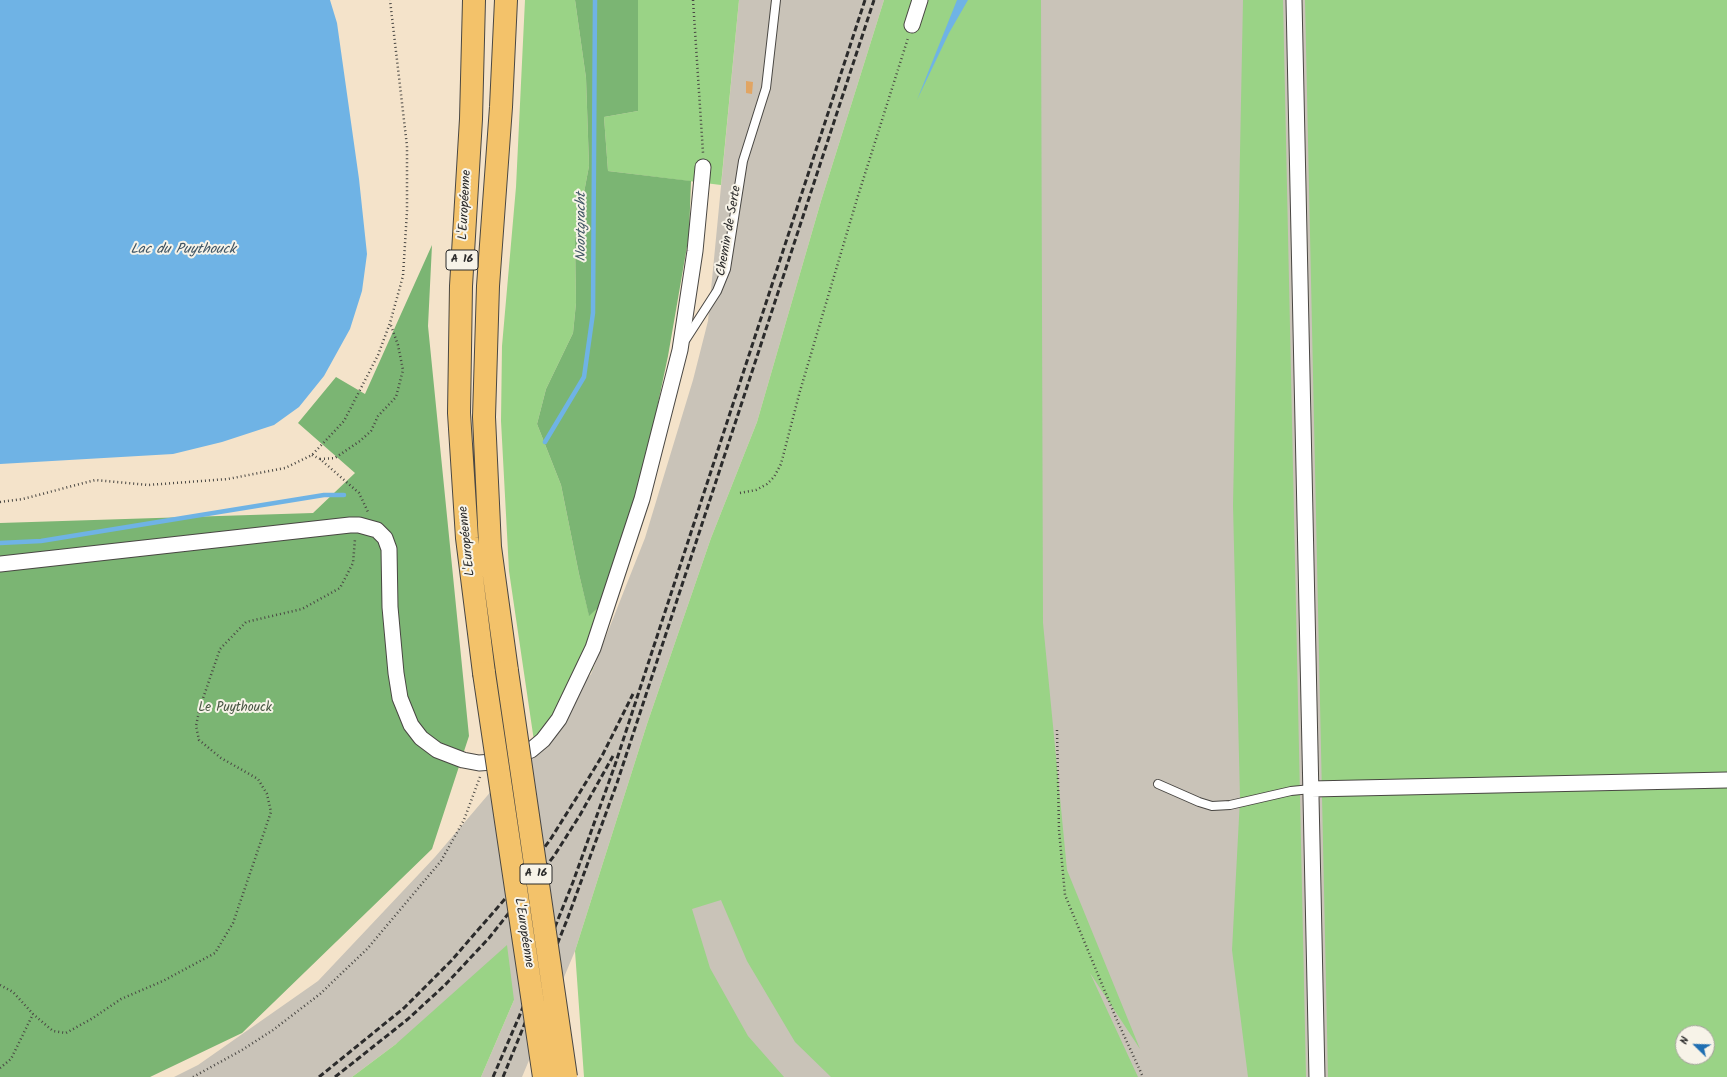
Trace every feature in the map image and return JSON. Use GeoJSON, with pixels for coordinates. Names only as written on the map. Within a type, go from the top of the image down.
{"type":"FeatureCollection","features":[{"type":"Feature","properties":{"kind":"highway","name":"L'Européenne"},"geometry":{"type":"LineString","coordinates":[[474,0],[470,126],[461,286],[458,413],[466,532],[484,673],[544,1077]]}},
{"type":"Feature","properties":{"kind":"highway","name":"L'Européenne"},"geometry":{"type":"LineString","coordinates":[[506,0],[501,107],[488,286],[484,417],[490,548],[566,1077]]}},
{"type":"Feature","properties":{"kind":"street"},"geometry":{"type":"LineString","coordinates":[[912,25],[920,0]]}},
{"type":"Feature","properties":{"kind":"street"},"geometry":{"type":"LineString","coordinates":[[1294,0],[1317,1077]]}},
{"type":"Feature","properties":{"kind":"street"},"geometry":{"type":"LineString","coordinates":[[680,350],[695,251],[704,167]]}},
{"type":"Feature","properties":{"kind":"street","name":"Chemin de Serte"},"geometry":{"type":"LineString","coordinates":[[377,530],[385,538],[389,549],[390,607],[396,673],[400,698],[406,717],[421,738],[437,750],[463,760],[485,763],[512,758],[531,750],[543,740],[559,719],[577,684],[598,637],[642,499],[680,350]]}},
{"type":"Feature","properties":{"kind":"street"},"geometry":{"type":"LineString","coordinates":[[0,564],[359,525],[377,530]]}},
{"type":"Feature","properties":{"kind":"street"},"geometry":{"type":"LineString","coordinates":[[1311,789],[1727,780]]}},
{"type":"Feature","properties":{"kind":"lane","name":"Chemin de Serte"},"geometry":{"type":"LineString","coordinates":[[680,350],[691,329],[717,291],[726,269],[742,161],[766,88],[776,0]]}},
{"type":"Feature","properties":{"kind":"lane"},"geometry":{"type":"LineString","coordinates":[[1158,784],[1199,802],[1212,806],[1230,805],[1291,791],[1311,789]]}},
{"type":"Feature","properties":{"kind":"path"},"geometry":{"type":"LineString","coordinates":[[0,502],[23,499],[95,480],[148,485],[228,478],[285,468],[312,455],[344,421],[378,355],[390,323],[403,276],[407,211],[406,146],[390,0]]}},
{"type":"Feature","properties":{"kind":"path"},"geometry":{"type":"LineString","coordinates":[[694,0],[704,167]]}},
{"type":"Feature","properties":{"kind":"path"},"geometry":{"type":"LineString","coordinates":[[740,493],[756,490],[767,484],[774,477],[781,464],[800,391],[857,199],[912,25]]}},
{"type":"Feature","properties":{"kind":"path"},"geometry":{"type":"LineString","coordinates":[[320,460],[335,458],[360,441],[371,431],[378,416],[396,397],[403,370],[398,345],[390,323]]}},
{"type":"Feature","properties":{"kind":"path"},"geometry":{"type":"LineString","coordinates":[[312,455],[359,493],[377,530]]}},
{"type":"Feature","properties":{"kind":"path"},"geometry":{"type":"LineString","coordinates":[[0,985],[13,992],[33,1014],[53,1031],[66,1033],[93,1018],[121,999],[163,981],[215,953],[233,923],[272,812],[267,794],[258,779],[221,758],[199,740],[196,726],[200,707],[220,650],[246,622],[302,608],[340,588],[353,563],[354,540],[359,525]]}},
{"type":"Feature","properties":{"kind":"path"},"geometry":{"type":"LineString","coordinates":[[1057,730],[1059,830],[1065,894],[1116,1018],[1143,1077]]}},
{"type":"Feature","properties":{"kind":"path"},"geometry":{"type":"LineString","coordinates":[[193,1077],[248,1047],[280,1026],[320,994],[368,948],[434,870],[447,852],[464,820],[485,763]]}},
{"type":"Feature","properties":{"kind":"path"},"geometry":{"type":"LineString","coordinates":[[0,1068],[11,1059],[33,1014]]}},
{"type":"Feature","properties":{"kind":"shaded area"},"geometry":{"type":"Polygon","coordinates":[[[739,0],[884,0],[821,201],[757,422],[711,538],[647,724],[575,951],[522,1077],[481,1077],[514,1000],[396,1044],[352,1077],[174,1077],[198,1065],[318,981],[435,857],[591,674],[645,538],[693,380],[708,321],[739,0]]]}},
{"type":"Feature","properties":{"kind":"shaded area"},"geometry":{"type":"Polygon","coordinates":[[[943,0],[1727,0],[1727,1077],[655,1077],[593,951],[943,0]]]}},
{"type":"Feature","properties":{"kind":"green space"},"geometry":{"type":"Polygon","coordinates":[[[525,0],[575,0],[586,78],[589,166],[575,240],[576,303],[573,333],[546,389],[537,424],[561,485],[589,615],[601,605],[593,669],[534,741],[509,571],[501,421],[502,346],[516,187],[525,0]]]}},
{"type":"Feature","properties":{"kind":"green space"},"geometry":{"type":"Polygon","coordinates":[[[575,0],[638,0],[638,111],[604,117],[608,171],[691,181],[689,235],[668,356],[646,460],[601,605],[589,616],[561,485],[537,424],[546,389],[573,333],[576,303],[575,240],[589,166],[586,78],[575,0]]]}},
{"type":"Feature","properties":{"kind":"green space"},"geometry":{"type":"Polygon","coordinates":[[[638,0],[739,0],[721,185],[608,171],[604,117],[638,111],[638,0]]]}},
{"type":"Feature","properties":{"kind":"green space"},"geometry":{"type":"Polygon","coordinates":[[[884,0],[1041,0],[1043,623],[1067,870],[1140,1049],[1090,973],[1138,1077],[831,1077],[795,1042],[747,961],[721,900],[692,909],[710,968],[748,1036],[784,1077],[584,1077],[575,951],[647,724],[711,538],[757,422],[821,201],[884,0]]]}},
{"type":"Feature","properties":{"kind":"green space"},"geometry":{"type":"Polygon","coordinates":[[[1243,0],[1283,0],[1306,1077],[1248,1077],[1232,950],[1240,799],[1233,505],[1243,0]]]}},
{"type":"Feature","properties":{"kind":"green space"},"geometry":{"type":"Polygon","coordinates":[[[1305,0],[1727,0],[1727,1077],[1328,1077],[1305,0]]]}},
{"type":"Feature","properties":{"kind":"green space","name":"Le Puythouck"},"geometry":{"type":"Polygon","coordinates":[[[432,245],[428,326],[469,736],[432,849],[242,1033],[150,1077],[0,1077],[0,523],[313,513],[355,473],[298,423],[336,377],[365,394],[432,245]]]}},
{"type":"Feature","properties":{"kind":"green space"},"geometry":{"type":"Polygon","coordinates":[[[507,945],[514,1000],[481,1077],[352,1077],[396,1044],[507,945]]]}},
{"type":"Feature","properties":{"kind":"water","name":"Lac du Puythouck"},"geometry":{"type":"Polygon","coordinates":[[[0,0],[330,0],[337,23],[359,179],[367,254],[362,291],[350,329],[324,376],[299,407],[274,425],[222,442],[173,454],[0,464],[0,0]]]}},
{"type":"Feature","properties":{"kind":"water"},"geometry":{"type":"Polygon","coordinates":[[[957,0],[968,0],[949,33],[917,100],[957,0]]]}},
{"type":"Feature","properties":{"kind":"building"},"geometry":{"type":"Polygon","coordinates":[[[746,81],[753,82],[752,94],[746,93],[746,81]]]}},
{"type":"Feature","properties":{"kind":"waterway","name":"Noortgracht"},"geometry":{"type":"LineString","coordinates":[[545,442],[584,377],[593,313],[595,0]]}},
{"type":"Feature","properties":{"kind":"waterway"},"geometry":{"type":"LineString","coordinates":[[0,543],[41,541],[324,495],[344,495]]}},
{"type":"Feature","properties":{"kind":"railway"},"geometry":{"type":"LineString","coordinates":[[493,1077],[519,1017],[573,882],[615,765],[865,0]]}},
{"type":"Feature","properties":{"kind":"railway"},"geometry":{"type":"LineString","coordinates":[[503,1077],[567,920],[617,783],[874,0]]}},
{"type":"Feature","properties":{"kind":"railway"},"geometry":{"type":"LineString","coordinates":[[319,1077],[404,1008],[451,961],[511,892],[550,840],[577,797],[602,756],[633,694]]}},
{"type":"Feature","properties":{"kind":"railway"},"geometry":{"type":"LineString","coordinates":[[335,1077],[408,1019],[445,985],[489,938],[554,856],[580,815],[613,756]]}}]}
